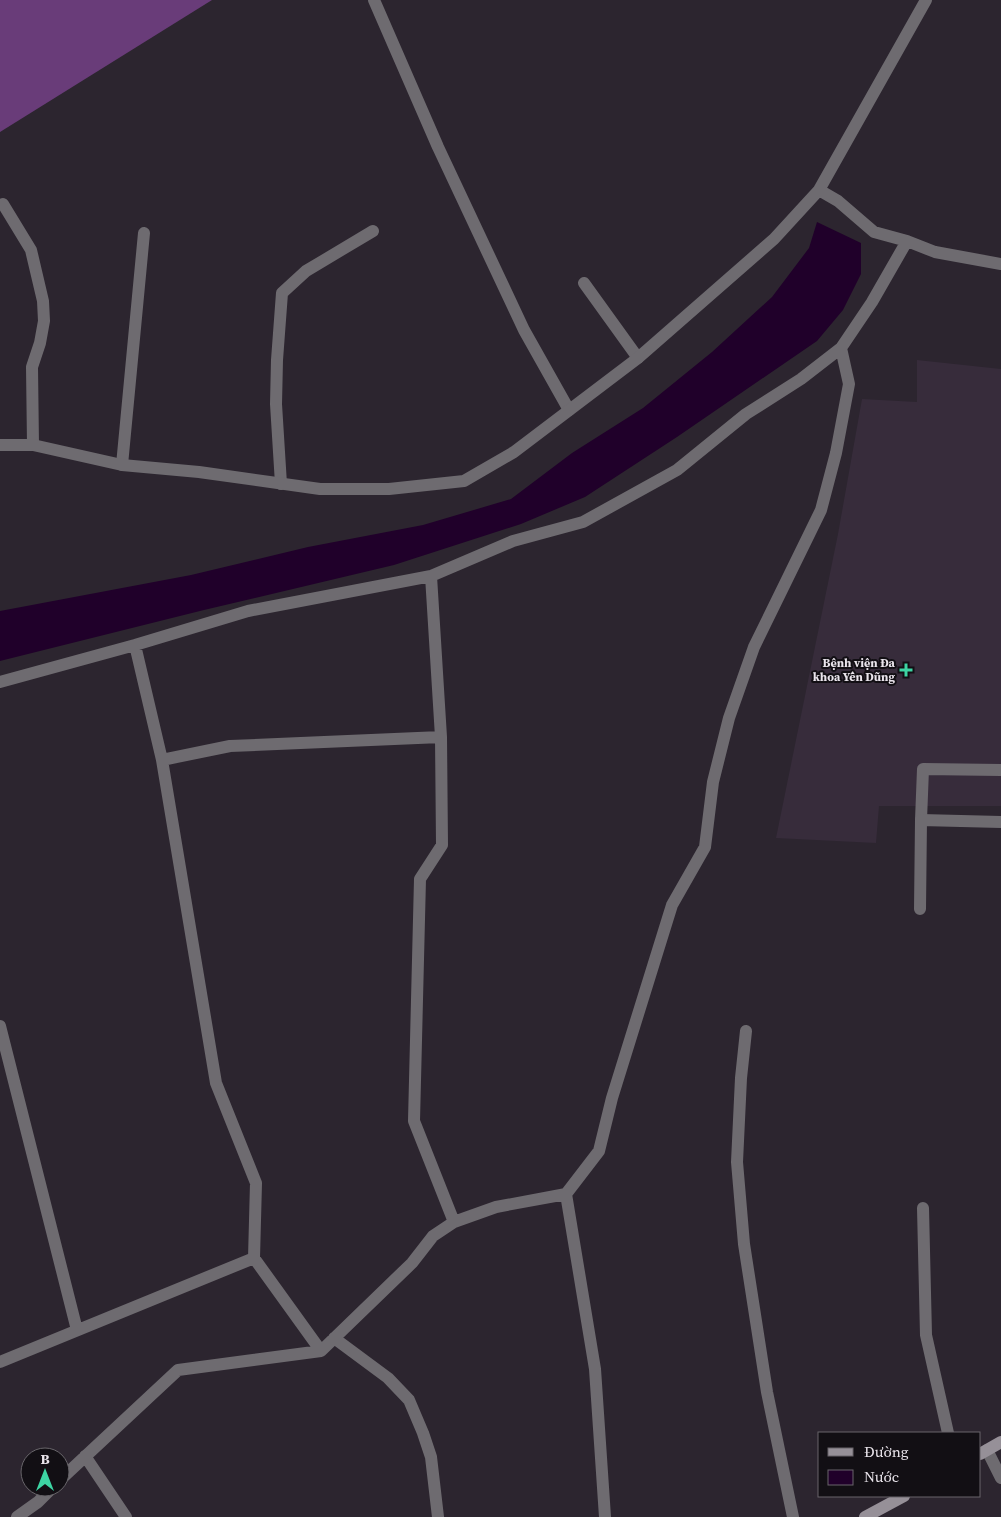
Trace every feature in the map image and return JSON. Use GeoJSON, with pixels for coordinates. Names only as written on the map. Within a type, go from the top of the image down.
{"type":"FeatureCollection","features":[{"type":"Feature","properties":{"kind":"main road"},"geometry":{"type":"LineString","coordinates":[[983,1452],[1001,1442]]}},
{"type":"Feature","properties":{"kind":"main road"},"geometry":{"type":"LineString","coordinates":[[865,1517],[902,1497]]}},
{"type":"Feature","properties":{"kind":"street"},"geometry":{"type":"LineString","coordinates":[[374,0],[438,147],[520,322],[569,410]]}},
{"type":"Feature","properties":{"kind":"street"},"geometry":{"type":"LineString","coordinates":[[0,445],[33,444],[122,465],[199,472],[320,489],[389,489],[464,481],[514,452],[638,358],[774,239],[820,190],[926,0]]}},
{"type":"Feature","properties":{"kind":"street"},"geometry":{"type":"LineString","coordinates":[[820,190],[838,201],[874,232],[935,252],[1001,264]]}},
{"type":"Feature","properties":{"kind":"street"},"geometry":{"type":"LineString","coordinates":[[3,204],[31,250],[43,301],[44,321],[40,343],[32,366],[33,444]]}},
{"type":"Feature","properties":{"kind":"street"},"geometry":{"type":"LineString","coordinates":[[281,484],[276,404],[282,293],[306,271],[373,231]]}},
{"type":"Feature","properties":{"kind":"street"},"geometry":{"type":"LineString","coordinates":[[122,465],[144,233]]}},
{"type":"Feature","properties":{"kind":"street"},"geometry":{"type":"LineString","coordinates":[[0,682],[248,611],[431,576],[513,541],[583,522],[677,470],[746,414],[801,379],[841,348],[872,302],[906,241]]}},
{"type":"Feature","properties":{"kind":"street"},"geometry":{"type":"LineString","coordinates":[[584,283],[638,358]]}},
{"type":"Feature","properties":{"kind":"street"},"geometry":{"type":"LineString","coordinates":[[70,1470],[178,1370],[321,1351],[412,1263],[433,1236],[454,1222],[496,1207],[566,1194],[599,1151],[612,1098],[672,905],[706,847],[713,782],[729,718],[754,647],[821,510],[836,453],[849,384],[841,348]]}},
{"type":"Feature","properties":{"kind":"street"},"geometry":{"type":"LineString","coordinates":[[431,576],[440,736],[442,844],[420,879],[414,1120],[454,1222]]}},
{"type":"Feature","properties":{"kind":"street"},"geometry":{"type":"LineString","coordinates":[[136,644],[162,760],[216,1083],[256,1182],[254,1258],[321,1351]]}},
{"type":"Feature","properties":{"kind":"street"},"geometry":{"type":"LineString","coordinates":[[162,760],[230,746],[440,736]]}},
{"type":"Feature","properties":{"kind":"street"},"geometry":{"type":"LineString","coordinates":[[920,909],[921,820],[924,769],[1001,770]]}},
{"type":"Feature","properties":{"kind":"street"},"geometry":{"type":"LineString","coordinates":[[921,820],[1001,822]]}},
{"type":"Feature","properties":{"kind":"street"},"geometry":{"type":"LineString","coordinates":[[0,1026],[77,1330]]}},
{"type":"Feature","properties":{"kind":"street"},"geometry":{"type":"LineString","coordinates":[[746,1031],[741,1078],[737,1162],[744,1244],[767,1392],[793,1517]]}},
{"type":"Feature","properties":{"kind":"street"},"geometry":{"type":"LineString","coordinates":[[566,1194],[595,1369],[605,1517]]}},
{"type":"Feature","properties":{"kind":"street"},"geometry":{"type":"LineString","coordinates":[[924,1208],[926,1335],[948,1432]]}},
{"type":"Feature","properties":{"kind":"street"},"geometry":{"type":"LineString","coordinates":[[0,1362],[254,1258]]}},
{"type":"Feature","properties":{"kind":"street"},"geometry":{"type":"LineString","coordinates":[[334,1338],[388,1378],[409,1400],[423,1433],[430,1457],[438,1517]]}},
{"type":"Feature","properties":{"kind":"street"},"geometry":{"type":"LineString","coordinates":[[983,1452],[1001,1478]]}},
{"type":"Feature","properties":{"kind":"street"},"geometry":{"type":"LineString","coordinates":[[85,1456],[126,1517]]}},
{"type":"Feature","properties":{"kind":"street"},"geometry":{"type":"LineString","coordinates":[[17,1517],[43,1497]]}},
{"type":"Feature","properties":{"kind":"shaded area"},"geometry":{"type":"Polygon","coordinates":[[[0,0],[212,0],[0,132],[0,0]]]}},
{"type":"Feature","properties":{"kind":"shaded area","name":"Bệnh viện Đa khoa Yên Dũng"},"geometry":{"type":"Polygon","coordinates":[[[917,360],[1001,369],[1001,806],[879,806],[876,843],[776,838],[838,534],[862,399],[917,402],[917,360]]]}},
{"type":"Feature","properties":{"kind":"water"},"geometry":{"type":"Polygon","coordinates":[[[817,222],[861,243],[861,274],[843,310],[817,341],[677,437],[585,497],[521,524],[394,565],[0,661],[0,611],[191,575],[308,547],[423,525],[511,499],[572,453],[643,408],[712,352],[772,297],[809,248],[817,222]]]}},
{"type":"Feature","properties":{"kind":"place","name":"Bệnh viện Đa khoa Yên Dũng"},"geometry":{"type":"Point","coordinates":[906,670]}}]}
